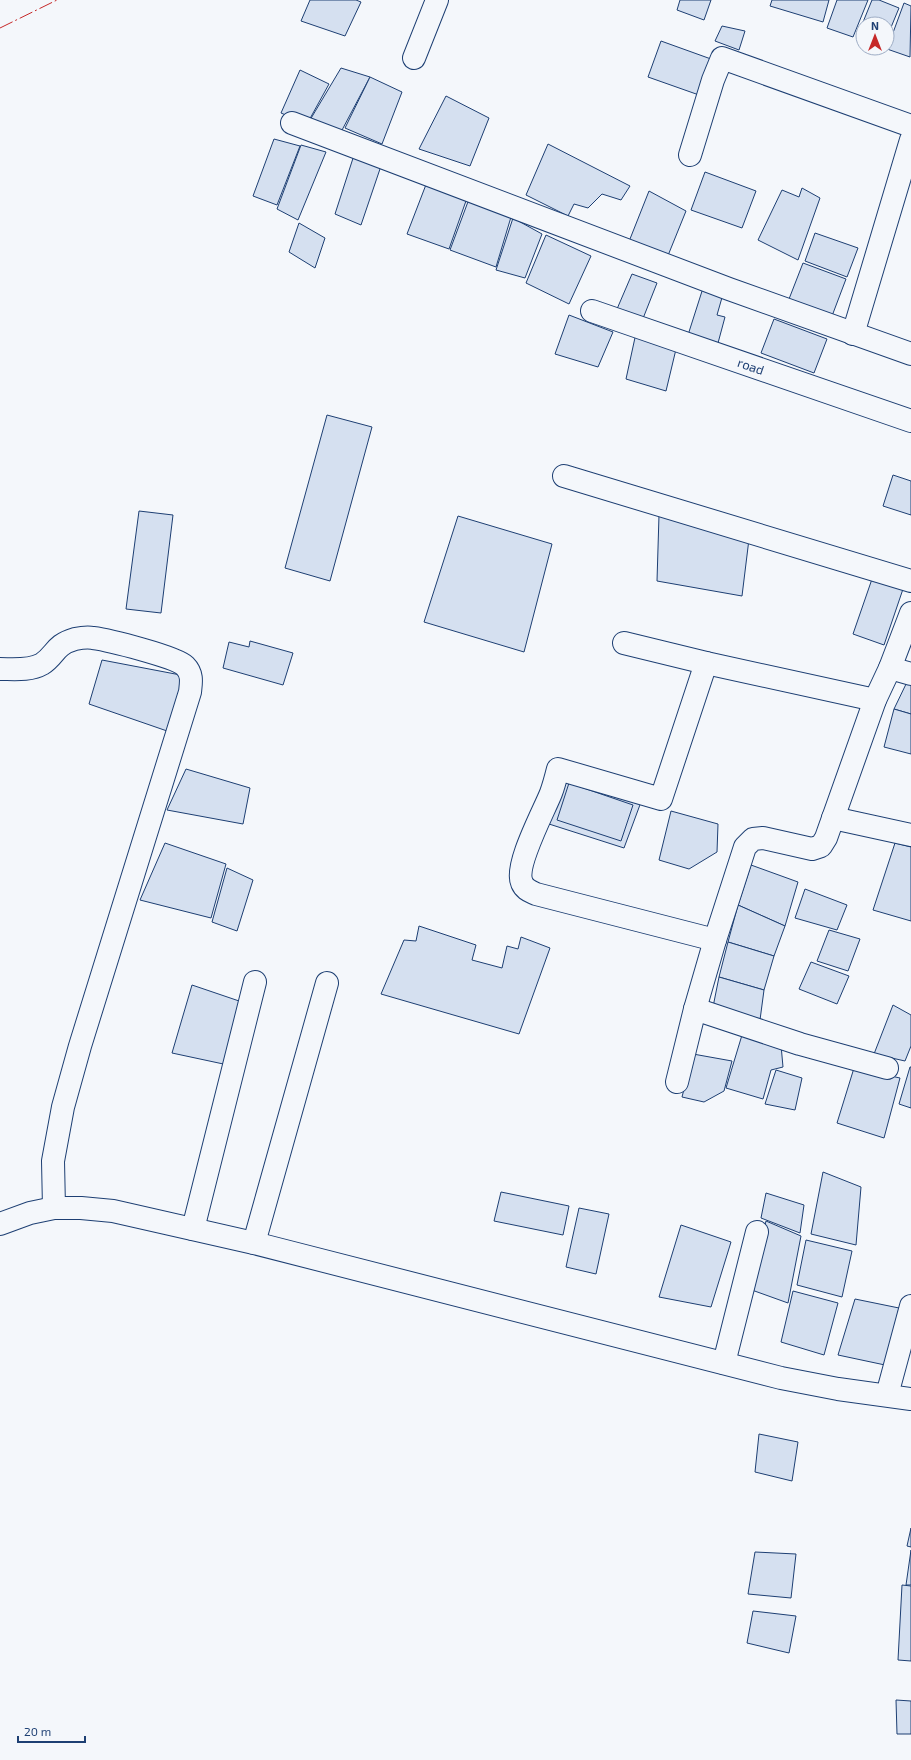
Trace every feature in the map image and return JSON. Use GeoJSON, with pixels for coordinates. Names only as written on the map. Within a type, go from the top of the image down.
{"type":"FeatureCollection","features":[{"type":"Feature","properties":{"kind":"street"},"geometry":{"type":"LineString","coordinates":[[414,58],[437,0]]}},
{"type":"Feature","properties":{"kind":"street"},"geometry":{"type":"LineString","coordinates":[[690,155],[713,80],[722,58],[911,126]]}},
{"type":"Feature","properties":{"kind":"street"},"geometry":{"type":"LineString","coordinates":[[292,123],[729,289],[911,354]]}},
{"type":"Feature","properties":{"kind":"street"},"geometry":{"type":"LineString","coordinates":[[853,334],[911,140]]}},
{"type":"Feature","properties":{"kind":"street","name":"road"},"geometry":{"type":"LineString","coordinates":[[592,311],[911,421]]}},
{"type":"Feature","properties":{"kind":"street"},"geometry":{"type":"LineString","coordinates":[[564,476],[911,581]]}},
{"type":"Feature","properties":{"kind":"street"},"geometry":{"type":"LineString","coordinates":[[677,1082],[695,1010],[715,940],[745,847],[753,839],[763,838],[812,849],[821,846],[826,838],[875,700],[890,668],[911,614]]}},
{"type":"Feature","properties":{"kind":"street"},"geometry":{"type":"LineString","coordinates":[[0,669],[27,669],[41,665],[59,645],[76,639],[91,637],[172,659],[185,666],[191,676],[190,692],[82,1038],[63,1106],[53,1161],[54,1208]]}},
{"type":"Feature","properties":{"kind":"street"},"geometry":{"type":"LineString","coordinates":[[624,643],[706,664],[875,700]]}},
{"type":"Feature","properties":{"kind":"street"},"geometry":{"type":"LineString","coordinates":[[706,664],[661,799],[558,769],[520,872],[521,882],[526,890],[536,894],[715,940]]}},
{"type":"Feature","properties":{"kind":"street"},"geometry":{"type":"LineString","coordinates":[[890,668],[911,674]]}},
{"type":"Feature","properties":{"kind":"street"},"geometry":{"type":"LineString","coordinates":[[833,818],[911,836]]}},
{"type":"Feature","properties":{"kind":"street"},"geometry":{"type":"LineString","coordinates":[[193,1229],[255,982]]}},
{"type":"Feature","properties":{"kind":"street"},"geometry":{"type":"LineString","coordinates":[[254,1243],[327,983]]}},
{"type":"Feature","properties":{"kind":"street"},"geometry":{"type":"LineString","coordinates":[[695,1010],[800,1044],[887,1068]]}},
{"type":"Feature","properties":{"kind":"street"},"geometry":{"type":"LineString","coordinates":[[0,1224],[30,1212],[54,1208],[81,1208],[113,1211],[254,1243],[781,1378],[838,1389],[911,1398]]}},
{"type":"Feature","properties":{"kind":"street"},"geometry":{"type":"LineString","coordinates":[[724,1363],[757,1232]]}},
{"type":"Feature","properties":{"kind":"street"},"geometry":{"type":"LineString","coordinates":[[887,1395],[911,1306]]}},
{"type":"Feature","properties":{"kind":"building"},"geometry":{"type":"Polygon","coordinates":[[[310,0],[356,0],[361,2],[345,36],[301,21],[310,0]]]}},
{"type":"Feature","properties":{"kind":"building"},"geometry":{"type":"Polygon","coordinates":[[[680,0],[711,0],[704,20],[677,10],[680,0]]]}},
{"type":"Feature","properties":{"kind":"building"},"geometry":{"type":"Polygon","coordinates":[[[772,0],[829,0],[823,22],[770,6],[772,0]]]}},
{"type":"Feature","properties":{"kind":"building"},"geometry":{"type":"Polygon","coordinates":[[[837,0],[868,0],[862,16],[855,16],[855,32],[853,37],[827,28],[837,0]]]}},
{"type":"Feature","properties":{"kind":"building"},"geometry":{"type":"Polygon","coordinates":[[[872,0],[879,0],[899,8],[895,18],[895,16],[866,16],[872,0]]]}},
{"type":"Feature","properties":{"kind":"building"},"geometry":{"type":"Polygon","coordinates":[[[904,3],[911,6],[910,57],[895,52],[895,27],[904,3]]]}},
{"type":"Feature","properties":{"kind":"building"},"geometry":{"type":"Polygon","coordinates":[[[722,26],[745,31],[739,50],[715,41],[722,26]]]}},
{"type":"Feature","properties":{"kind":"building"},"geometry":{"type":"Polygon","coordinates":[[[661,41],[711,59],[699,95],[648,77],[661,41]]]}},
{"type":"Feature","properties":{"kind":"building"},"geometry":{"type":"Polygon","coordinates":[[[341,68],[370,77],[341,132],[310,120],[341,68]]]}},
{"type":"Feature","properties":{"kind":"building"},"geometry":{"type":"Polygon","coordinates":[[[300,70],[329,84],[307,124],[281,113],[300,70]]]}},
{"type":"Feature","properties":{"kind":"building"},"geometry":{"type":"Polygon","coordinates":[[[370,77],[402,92],[382,144],[345,128],[370,77]]]}},
{"type":"Feature","properties":{"kind":"building"},"geometry":{"type":"Polygon","coordinates":[[[446,96],[489,118],[470,166],[419,149],[446,96]]]}},
{"type":"Feature","properties":{"kind":"building"},"geometry":{"type":"Polygon","coordinates":[[[274,139],[300,146],[277,205],[253,196],[274,139]]]}},
{"type":"Feature","properties":{"kind":"building"},"geometry":{"type":"Polygon","coordinates":[[[548,144],[630,186],[621,200],[602,194],[588,208],[574,204],[568,216],[526,195],[548,144]]]}},
{"type":"Feature","properties":{"kind":"building"},"geometry":{"type":"Polygon","coordinates":[[[301,145],[326,152],[298,220],[277,209],[301,145]]]}},
{"type":"Feature","properties":{"kind":"building"},"geometry":{"type":"Polygon","coordinates":[[[355,152],[382,163],[361,225],[335,214],[355,152]]]}},
{"type":"Feature","properties":{"kind":"building"},"geometry":{"type":"Polygon","coordinates":[[[705,172],[756,191],[742,228],[691,210],[705,172]]]}},
{"type":"Feature","properties":{"kind":"building"},"geometry":{"type":"Polygon","coordinates":[[[427,182],[467,198],[449,249],[407,234],[427,182]]]}},
{"type":"Feature","properties":{"kind":"building"},"geometry":{"type":"Polygon","coordinates":[[[802,188],[820,198],[798,260],[758,240],[782,190],[799,197],[802,188]]]}},
{"type":"Feature","properties":{"kind":"building"},"geometry":{"type":"Polygon","coordinates":[[[649,191],[686,211],[667,258],[628,244],[649,191]]]}},
{"type":"Feature","properties":{"kind":"building"},"geometry":{"type":"Polygon","coordinates":[[[469,199],[511,217],[496,267],[450,250],[469,199]]]}},
{"type":"Feature","properties":{"kind":"building"},"geometry":{"type":"Polygon","coordinates":[[[513,218],[542,234],[525,278],[496,270],[513,218]]]}},
{"type":"Feature","properties":{"kind":"building"},"geometry":{"type":"Polygon","coordinates":[[[299,223],[325,238],[315,268],[289,252],[299,223]]]}},
{"type":"Feature","properties":{"kind":"building"},"geometry":{"type":"Polygon","coordinates":[[[815,233],[858,248],[847,277],[805,261],[815,233]]]}},
{"type":"Feature","properties":{"kind":"building"},"geometry":{"type":"Polygon","coordinates":[[[546,235],[591,256],[569,304],[526,283],[546,235]]]}},
{"type":"Feature","properties":{"kind":"building"},"geometry":{"type":"Polygon","coordinates":[[[803,263],[846,279],[832,316],[789,299],[803,263]]]}},
{"type":"Feature","properties":{"kind":"building"},"geometry":{"type":"Polygon","coordinates":[[[632,274],[657,283],[642,321],[617,309],[632,274]]]}},
{"type":"Feature","properties":{"kind":"building"},"geometry":{"type":"Polygon","coordinates":[[[703,288],[723,294],[717,315],[725,317],[718,343],[688,335],[703,288]]]}},
{"type":"Feature","properties":{"kind":"building"},"geometry":{"type":"Polygon","coordinates":[[[569,315],[613,332],[598,367],[555,354],[569,315]]]}},
{"type":"Feature","properties":{"kind":"building"},"geometry":{"type":"Polygon","coordinates":[[[774,319],[827,339],[814,373],[761,353],[774,319]]]}},
{"type":"Feature","properties":{"kind":"building"},"geometry":{"type":"Polygon","coordinates":[[[636,333],[677,345],[666,391],[626,379],[636,333]]]}},
{"type":"Feature","properties":{"kind":"building"},"geometry":{"type":"Polygon","coordinates":[[[327,415],[372,427],[330,581],[285,568],[327,415]]]}},
{"type":"Feature","properties":{"kind":"building"},"geometry":{"type":"Polygon","coordinates":[[[893,475],[911,481],[911,515],[883,506],[893,475]]]}},
{"type":"Feature","properties":{"kind":"building"},"geometry":{"type":"Polygon","coordinates":[[[139,511],[173,515],[161,613],[126,609],[139,511]]]}},
{"type":"Feature","properties":{"kind":"building"},"geometry":{"type":"Polygon","coordinates":[[[659,515],[749,539],[742,596],[657,581],[659,515]]]}},
{"type":"Feature","properties":{"kind":"building"},"geometry":{"type":"Polygon","coordinates":[[[458,516],[552,544],[524,652],[424,622],[458,516]]]}},
{"type":"Feature","properties":{"kind":"building"},"geometry":{"type":"Polygon","coordinates":[[[872,579],[903,589],[884,645],[853,634],[872,579]]]}},
{"type":"Feature","properties":{"kind":"building"},"geometry":{"type":"Polygon","coordinates":[[[250,641],[293,653],[283,685],[223,668],[229,642],[249,647],[250,641]]]}},
{"type":"Feature","properties":{"kind":"building"},"geometry":{"type":"Polygon","coordinates":[[[102,660],[191,677],[170,732],[89,704],[102,660]]]}},
{"type":"Feature","properties":{"kind":"building"},"geometry":{"type":"Polygon","coordinates":[[[907,682],[911,683],[911,714],[894,709],[907,682]]]}},
{"type":"Feature","properties":{"kind":"building"},"geometry":{"type":"Polygon","coordinates":[[[894,709],[911,714],[911,754],[884,747],[894,709]]]}},
{"type":"Feature","properties":{"kind":"building"},"geometry":{"type":"Polygon","coordinates":[[[186,769],[250,788],[243,824],[167,810],[186,769]]]}},
{"type":"Feature","properties":{"kind":"building"},"geometry":{"type":"Polygon","coordinates":[[[565,780],[641,802],[624,848],[549,824],[565,780]]]}},
{"type":"Feature","properties":{"kind":"building"},"geometry":{"type":"Polygon","coordinates":[[[569,783],[633,805],[621,841],[557,820],[569,783]]]}},
{"type":"Feature","properties":{"kind":"building"},"geometry":{"type":"Polygon","coordinates":[[[671,811],[718,824],[717,852],[689,869],[659,860],[671,811]]]}},
{"type":"Feature","properties":{"kind":"building"},"geometry":{"type":"Polygon","coordinates":[[[165,843],[226,864],[211,918],[140,900],[165,843]]]}},
{"type":"Feature","properties":{"kind":"building"},"geometry":{"type":"Polygon","coordinates":[[[895,843],[911,847],[911,921],[873,910],[895,843]]]}},
{"type":"Feature","properties":{"kind":"building"},"geometry":{"type":"Polygon","coordinates":[[[751,865],[798,882],[785,926],[738,905],[751,865]]]}},
{"type":"Feature","properties":{"kind":"building"},"geometry":{"type":"Polygon","coordinates":[[[227,868],[253,880],[237,931],[212,922],[227,868]]]}},
{"type":"Feature","properties":{"kind":"building"},"geometry":{"type":"Polygon","coordinates":[[[805,889],[847,905],[837,930],[795,918],[805,889]]]}},
{"type":"Feature","properties":{"kind":"building"},"geometry":{"type":"Polygon","coordinates":[[[738,905],[785,926],[774,956],[728,942],[738,905]]]}},
{"type":"Feature","properties":{"kind":"building"},"geometry":{"type":"Polygon","coordinates":[[[419,926],[476,945],[472,960],[502,968],[507,946],[518,949],[521,937],[550,948],[519,1034],[381,994],[404,940],[416,941],[419,926]]]}},
{"type":"Feature","properties":{"kind":"building"},"geometry":{"type":"Polygon","coordinates":[[[829,930],[860,939],[848,971],[817,961],[829,930]]]}},
{"type":"Feature","properties":{"kind":"building"},"geometry":{"type":"Polygon","coordinates":[[[728,942],[774,956],[764,990],[719,977],[728,942]]]}},
{"type":"Feature","properties":{"kind":"building"},"geometry":{"type":"Polygon","coordinates":[[[811,962],[849,976],[837,1004],[799,989],[811,962]]]}},
{"type":"Feature","properties":{"kind":"building"},"geometry":{"type":"Polygon","coordinates":[[[719,977],[764,990],[760,1020],[713,1007],[719,977]]]}},
{"type":"Feature","properties":{"kind":"building"},"geometry":{"type":"Polygon","coordinates":[[[192,985],[245,1003],[228,1065],[172,1053],[192,985]]]}},
{"type":"Feature","properties":{"kind":"building"},"geometry":{"type":"Polygon","coordinates":[[[893,1005],[911,1015],[911,1046],[905,1061],[874,1054],[893,1005]]]}},
{"type":"Feature","properties":{"kind":"building"},"geometry":{"type":"Polygon","coordinates":[[[742,1035],[781,1045],[783,1067],[771,1070],[763,1099],[726,1088],[742,1035]]]}},
{"type":"Feature","properties":{"kind":"building"},"geometry":{"type":"Polygon","coordinates":[[[693,1054],[732,1061],[724,1091],[704,1102],[682,1097],[693,1054]]]}},
{"type":"Feature","properties":{"kind":"building"},"geometry":{"type":"Polygon","coordinates":[[[911,1067],[911,1108],[899,1104],[911,1067]]]}},
{"type":"Feature","properties":{"kind":"building"},"geometry":{"type":"Polygon","coordinates":[[[854,1068],[900,1078],[884,1138],[837,1123],[854,1068]]]}},
{"type":"Feature","properties":{"kind":"building"},"geometry":{"type":"Polygon","coordinates":[[[776,1070],[802,1078],[795,1110],[765,1104],[776,1070]]]}},
{"type":"Feature","properties":{"kind":"building"},"geometry":{"type":"Polygon","coordinates":[[[823,1172],[861,1187],[856,1245],[811,1234],[823,1172]]]}},
{"type":"Feature","properties":{"kind":"building"},"geometry":{"type":"Polygon","coordinates":[[[501,1192],[569,1206],[563,1235],[494,1221],[501,1192]]]}},
{"type":"Feature","properties":{"kind":"building"},"geometry":{"type":"Polygon","coordinates":[[[766,1193],[804,1205],[800,1233],[761,1218],[766,1193]]]}},
{"type":"Feature","properties":{"kind":"building"},"geometry":{"type":"Polygon","coordinates":[[[579,1208],[609,1214],[596,1274],[566,1267],[579,1208]]]}},
{"type":"Feature","properties":{"kind":"building"},"geometry":{"type":"Polygon","coordinates":[[[766,1221],[801,1236],[788,1303],[749,1289],[766,1221]]]}},
{"type":"Feature","properties":{"kind":"building"},"geometry":{"type":"Polygon","coordinates":[[[681,1225],[731,1242],[711,1307],[659,1297],[681,1225]]]}},
{"type":"Feature","properties":{"kind":"building"},"geometry":{"type":"Polygon","coordinates":[[[806,1240],[852,1251],[842,1297],[797,1285],[806,1240]]]}},
{"type":"Feature","properties":{"kind":"building"},"geometry":{"type":"Polygon","coordinates":[[[793,1291],[838,1303],[824,1355],[781,1342],[793,1291]]]}},
{"type":"Feature","properties":{"kind":"building"},"geometry":{"type":"Polygon","coordinates":[[[855,1299],[899,1308],[885,1365],[838,1355],[855,1299]]]}},
{"type":"Feature","properties":{"kind":"building"},"geometry":{"type":"Polygon","coordinates":[[[759,1434],[798,1442],[792,1481],[755,1472],[759,1434]]]}},
{"type":"Feature","properties":{"kind":"building"},"geometry":{"type":"Polygon","coordinates":[[[911,1528],[911,1547],[907,1546],[911,1528]]]}},
{"type":"Feature","properties":{"kind":"building"},"geometry":{"type":"Polygon","coordinates":[[[911,1550],[911,1585],[906,1585],[911,1550]]]}},
{"type":"Feature","properties":{"kind":"building"},"geometry":{"type":"Polygon","coordinates":[[[755,1552],[796,1554],[791,1598],[748,1594],[755,1552]]]}},
{"type":"Feature","properties":{"kind":"building"},"geometry":{"type":"Polygon","coordinates":[[[902,1585],[911,1586],[911,1661],[898,1660],[902,1585]]]}},
{"type":"Feature","properties":{"kind":"building"},"geometry":{"type":"Polygon","coordinates":[[[753,1611],[796,1616],[789,1653],[747,1643],[753,1611]]]}},
{"type":"Feature","properties":{"kind":"building"},"geometry":{"type":"Polygon","coordinates":[[[896,1700],[911,1701],[911,1734],[897,1734],[896,1700]]]}},
{"type":"Feature","properties":{"kind":"power"},"geometry":{"type":"LineString","coordinates":[[0,28],[57,0]]}}]}
